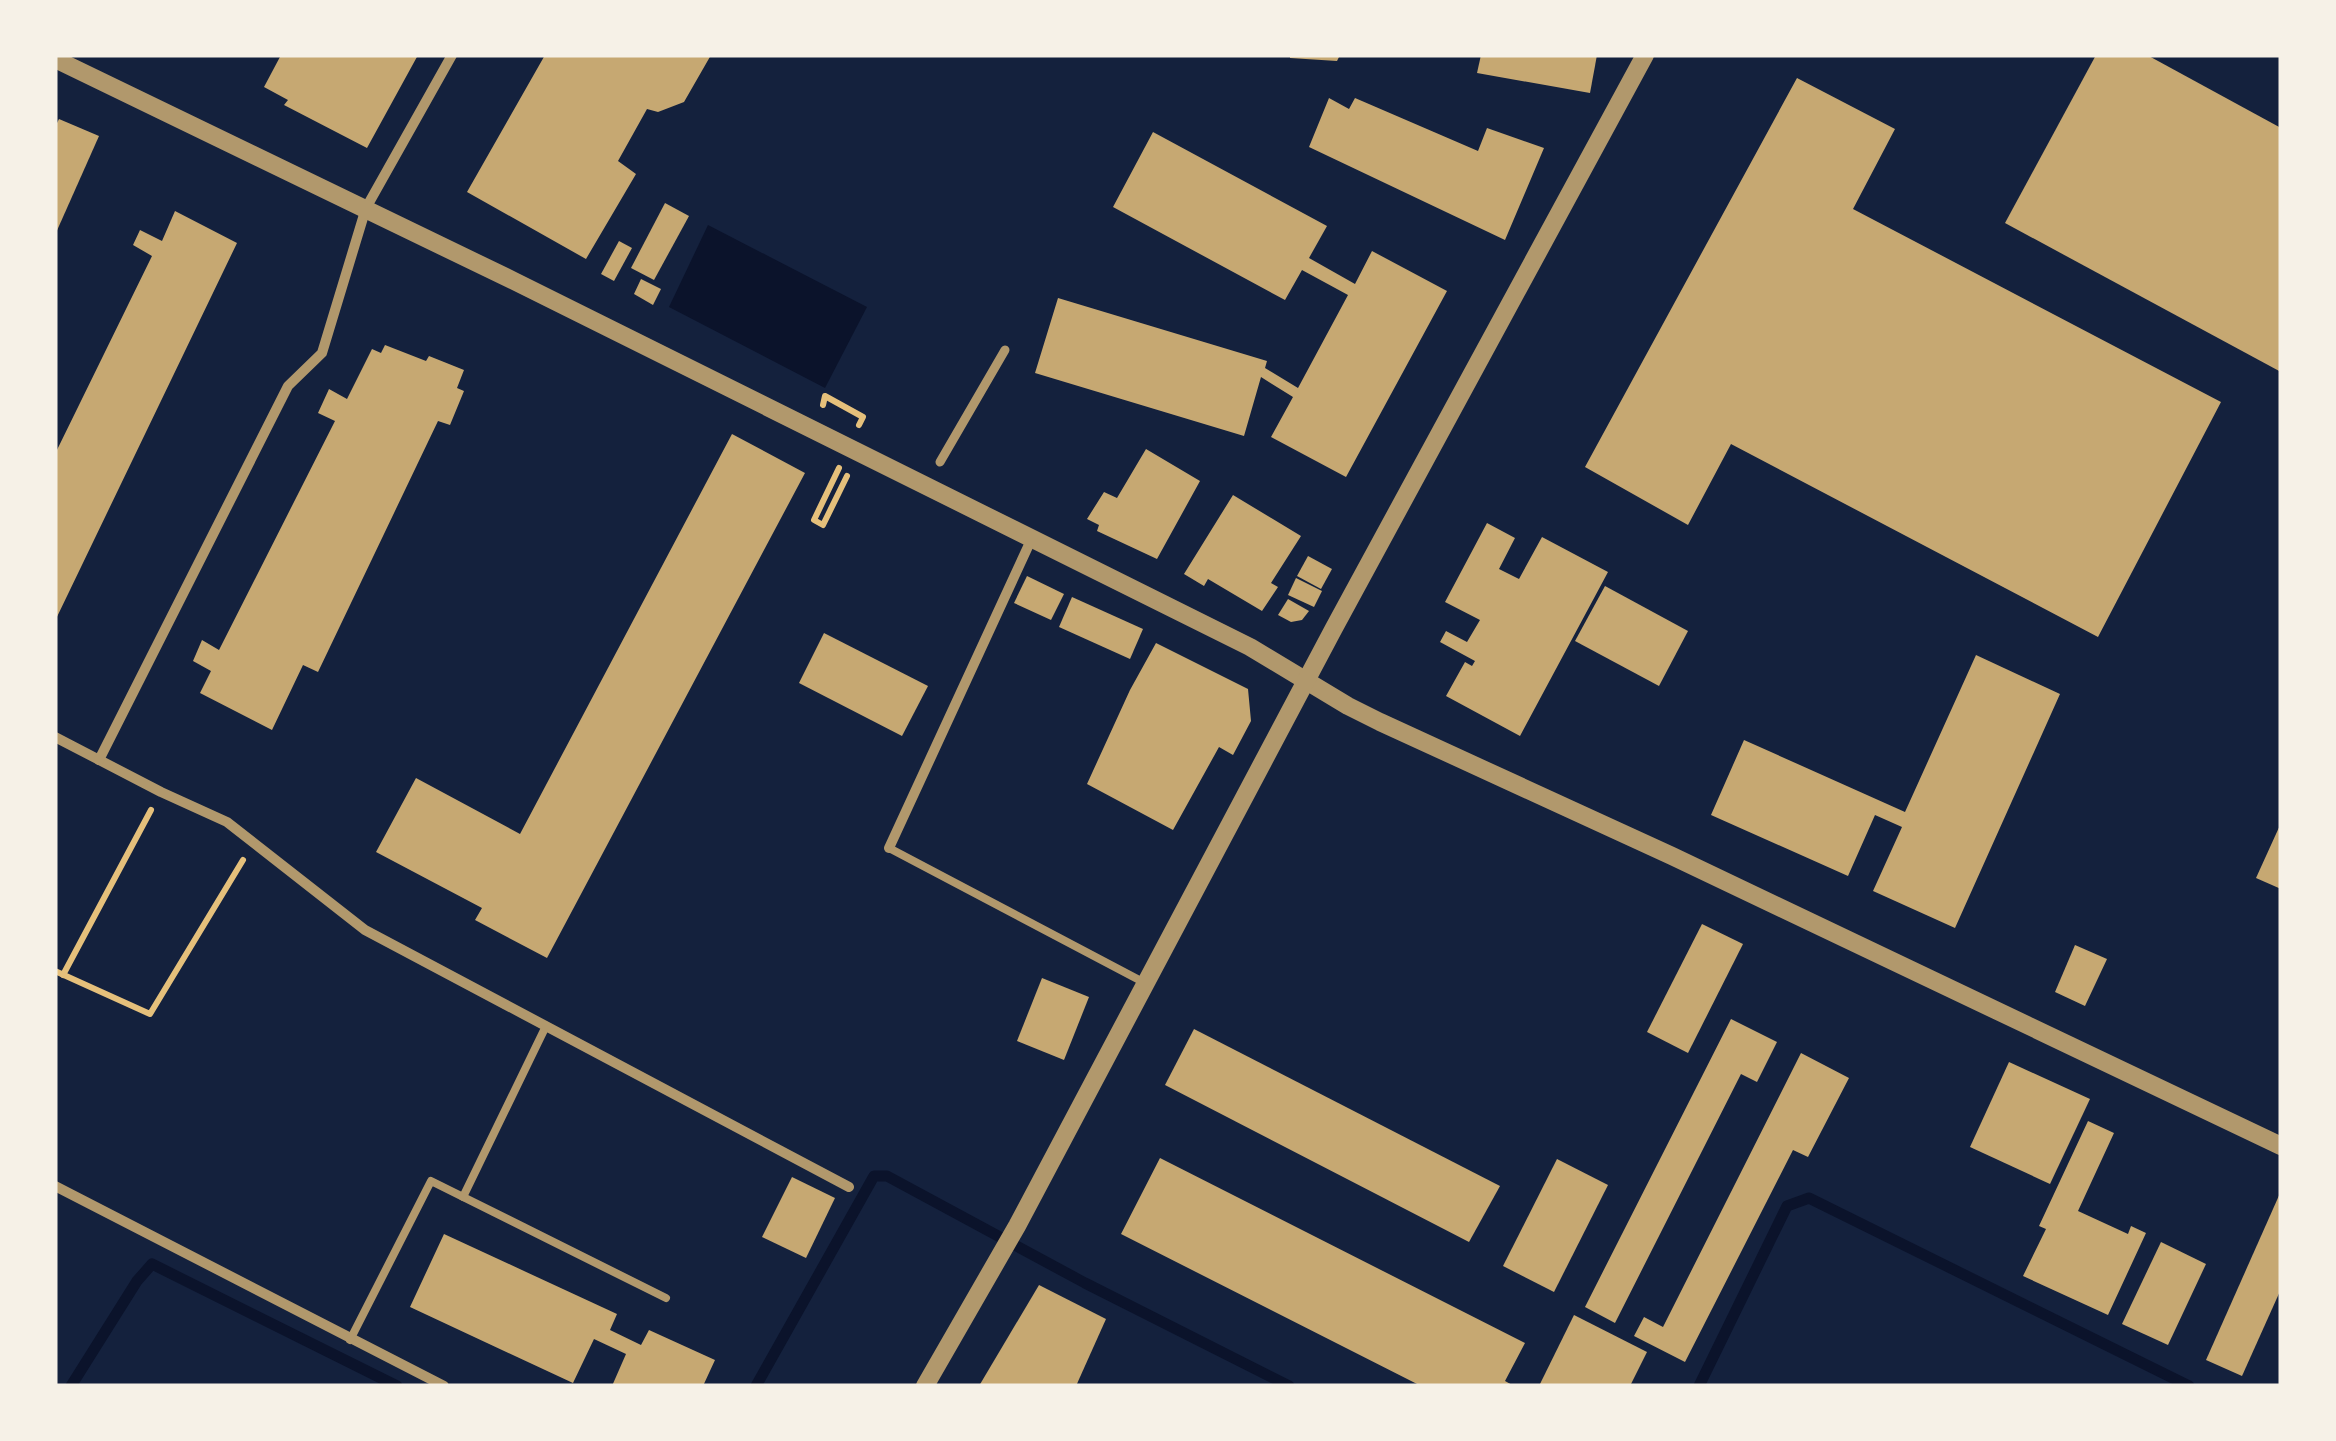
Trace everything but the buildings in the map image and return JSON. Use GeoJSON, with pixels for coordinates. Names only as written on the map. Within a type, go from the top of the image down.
{"type":"FeatureCollection","features":[{"type":"Feature","properties":{"kind":"street"},"geometry":{"type":"LineString","coordinates":[[99,760],[288,386],[322,353],[366,208],[452,55]]}},
{"type":"Feature","properties":{"kind":"street"},"geometry":{"type":"LineString","coordinates":[[926,1386],[1017,1226],[1645,55]]}},
{"type":"Feature","properties":{"kind":"street"},"geometry":{"type":"LineString","coordinates":[[55,59],[366,208],[1250,647],[1380,722],[1672,856],[2281,1146]]}},
{"type":"Feature","properties":{"kind":"street"},"geometry":{"type":"LineString","coordinates":[[940,462],[1005,350]]}},
{"type":"Feature","properties":{"kind":"street"},"geometry":{"type":"LineString","coordinates":[[889,848],[1032,538]]}},
{"type":"Feature","properties":{"kind":"street"},"geometry":{"type":"LineString","coordinates":[[55,737],[227,822],[365,930],[850,1187]]}},
{"type":"Feature","properties":{"kind":"street"},"geometry":{"type":"LineString","coordinates":[[55,1186],[444,1386]]}},
{"type":"Feature","properties":{"kind":"lane"},"geometry":{"type":"LineString","coordinates":[[889,848],[1145,983]]}},
{"type":"Feature","properties":{"kind":"lane"},"geometry":{"type":"LineString","coordinates":[[463,1197],[546,1026]]}},
{"type":"Feature","properties":{"kind":"lane"},"geometry":{"type":"LineString","coordinates":[[350,1340],[431,1182],[666,1298]]}},
{"type":"Feature","properties":{"kind":"path"},"geometry":{"type":"LineString","coordinates":[[832,414],[821,409],[825,396],[864,416]]}},
{"type":"Feature","properties":{"kind":"path"},"geometry":{"type":"LineString","coordinates":[[828,490],[814,520],[824,525],[848,476]]}},
{"type":"Feature","properties":{"kind":"path"},"geometry":{"type":"LineString","coordinates":[[161,792],[59,973],[150,1014],[253,843]]}},
{"type":"Feature","properties":{"kind":"water"},"geometry":{"type":"Polygon","coordinates":[[[708,225],[867,307],[825,388],[669,307],[708,225]]]}},
{"type":"Feature","properties":{"kind":"waterway"},"geometry":{"type":"LineString","coordinates":[[756,1386],[874,1176],[887,1176],[1085,1283],[1289,1386]]}},
{"type":"Feature","properties":{"kind":"waterway"},"geometry":{"type":"LineString","coordinates":[[1699,1386],[1787,1206],[1809,1198],[2189,1386]]}},
{"type":"Feature","properties":{"kind":"waterway"},"geometry":{"type":"LineString","coordinates":[[71,1386],[137,1281],[152,1264],[397,1386]]}}]}
